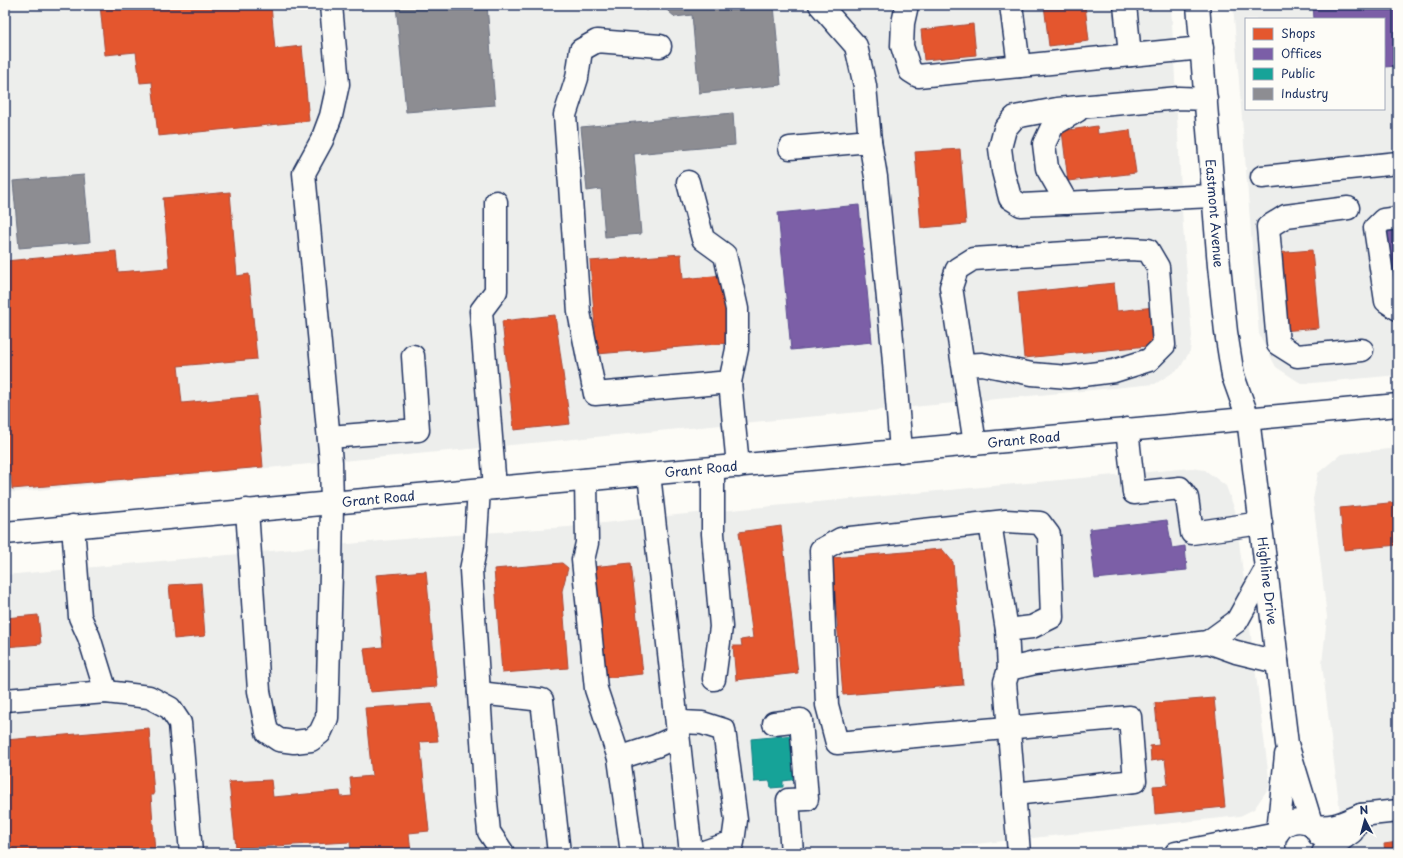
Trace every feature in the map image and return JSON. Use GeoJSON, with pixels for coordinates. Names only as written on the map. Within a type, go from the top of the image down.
{"type":"FeatureCollection","features":[{"type":"Feature","properties":{"kind":"main road"},"geometry":{"type":"LineString","coordinates":[[247,510],[260,691],[267,732],[279,740],[294,742],[311,740],[320,733],[327,718],[332,503],[329,437],[304,173],[322,140],[331,116],[338,84],[331,5]]}},
{"type":"Feature","properties":{"kind":"main road"},"geometry":{"type":"LineString","coordinates":[[820,5],[856,46],[865,86],[894,350],[901,451]]}},
{"type":"Feature","properties":{"kind":"main road"},"geometry":{"type":"LineString","coordinates":[[907,5],[903,23],[902,46],[910,71],[918,76],[1202,48]]}},
{"type":"Feature","properties":{"kind":"main road"},"geometry":{"type":"LineString","coordinates":[[1011,5],[1019,66]]}},
{"type":"Feature","properties":{"kind":"main road"},"geometry":{"type":"LineString","coordinates":[[1125,5],[1130,55]]}},
{"type":"Feature","properties":{"kind":"main road","name":"Eastmont Avenue"},"geometry":{"type":"LineString","coordinates":[[1198,5],[1219,266],[1226,332],[1234,376],[1248,418]]}},
{"type":"Feature","properties":{"kind":"main road"},"geometry":{"type":"LineString","coordinates":[[660,46],[597,41],[581,50],[577,78],[565,115],[579,312],[595,394],[730,382]]}},
{"type":"Feature","properties":{"kind":"main road"},"geometry":{"type":"LineString","coordinates":[[1206,99],[1179,98],[1057,109],[1015,118],[1005,129],[1000,148],[1003,171],[1010,198],[1021,205],[1214,196]]}},
{"type":"Feature","properties":{"kind":"main road"},"geometry":{"type":"LineString","coordinates":[[1067,203],[1047,168],[1044,144],[1053,125],[1084,107]]}},
{"type":"Feature","properties":{"kind":"main road"},"geometry":{"type":"LineString","coordinates":[[790,148],[870,141]]}},
{"type":"Feature","properties":{"kind":"main road"},"geometry":{"type":"LineString","coordinates":[[1262,177],[1398,162]]}},
{"type":"Feature","properties":{"kind":"main road"},"geometry":{"type":"LineString","coordinates":[[688,182],[703,239],[725,255],[737,309],[737,349],[730,382],[738,466]]}},
{"type":"Feature","properties":{"kind":"main road"},"geometry":{"type":"LineString","coordinates":[[496,202],[496,291],[481,311],[487,489],[471,570],[489,832],[503,853]]}},
{"type":"Feature","properties":{"kind":"main road"},"geometry":{"type":"LineString","coordinates":[[1348,208],[1286,216],[1268,227],[1278,344],[1297,356],[1362,350]]}},
{"type":"Feature","properties":{"kind":"main road"},"geometry":{"type":"LineString","coordinates":[[1398,218],[1383,220],[1375,228],[1386,300],[1398,309]]}},
{"type":"Feature","properties":{"kind":"main road"},"geometry":{"type":"LineString","coordinates":[[963,365],[982,364],[1032,374],[1068,377],[1114,371],[1149,360],[1164,345],[1158,267],[1148,250],[1129,249],[973,259],[957,269],[951,287],[963,365],[976,444]]}},
{"type":"Feature","properties":{"kind":"main road"},"geometry":{"type":"LineString","coordinates":[[329,437],[418,430],[413,356]]}},
{"type":"Feature","properties":{"kind":"main road","name":"Grant Road"},"geometry":{"type":"LineString","coordinates":[[5,533],[1398,405]]}},
{"type":"Feature","properties":{"kind":"main road","name":"Highline Drive"},"geometry":{"type":"LineString","coordinates":[[1248,418],[1288,744],[1312,826],[1318,831],[1321,839],[1322,853]]}},
{"type":"Feature","properties":{"kind":"main road"},"geometry":{"type":"LineString","coordinates":[[1127,430],[1134,493],[1180,488],[1187,498],[1192,533],[1261,523]]}},
{"type":"Feature","properties":{"kind":"main road"},"geometry":{"type":"LineString","coordinates":[[713,468],[713,534],[721,627],[714,679]]}},
{"type":"Feature","properties":{"kind":"main road"},"geometry":{"type":"LineString","coordinates":[[649,474],[691,853]]}},
{"type":"Feature","properties":{"kind":"main road"},"geometry":{"type":"LineString","coordinates":[[586,480],[587,543],[583,560],[596,689],[618,758],[632,853]]}},
{"type":"Feature","properties":{"kind":"main road"},"geometry":{"type":"LineString","coordinates":[[1007,630],[1032,627],[1052,617],[1049,535],[1040,523],[1006,521],[841,539],[821,550],[827,705],[837,744],[1130,717],[1135,781],[1014,794]]}},
{"type":"Feature","properties":{"kind":"main road"},"geometry":{"type":"LineString","coordinates":[[990,523],[1007,630],[1008,669],[1005,682],[1019,853]]}},
{"type":"Feature","properties":{"kind":"main road"},"geometry":{"type":"LineString","coordinates":[[73,526],[80,617],[89,637],[106,692]]}},
{"type":"Feature","properties":{"kind":"main road"},"geometry":{"type":"LineString","coordinates":[[1208,642],[1237,621],[1266,570]]}},
{"type":"Feature","properties":{"kind":"main road"},"geometry":{"type":"LineString","coordinates":[[1008,669],[1036,663],[1208,642],[1236,652],[1277,662]]}},
{"type":"Feature","properties":{"kind":"main road"},"geometry":{"type":"LineString","coordinates":[[5,700],[106,692],[149,697],[170,708],[180,723],[191,853]]}},
{"type":"Feature","properties":{"kind":"main road"},"geometry":{"type":"LineString","coordinates":[[479,692],[542,700],[559,853]]}},
{"type":"Feature","properties":{"kind":"main road"},"geometry":{"type":"LineString","coordinates":[[774,723],[801,720],[807,799],[788,800],[792,853]]}},
{"type":"Feature","properties":{"kind":"main road"},"geometry":{"type":"LineString","coordinates":[[618,758],[656,746],[682,722],[702,724],[724,730],[736,820],[733,842],[701,853]]}},
{"type":"Feature","properties":{"kind":"main road","name":"Highline Drive"},"geometry":{"type":"LineString","coordinates":[[1277,839],[1288,744]]}},
{"type":"Feature","properties":{"kind":"main road"},"geometry":{"type":"LineString","coordinates":[[1176,853],[1277,839],[1282,827],[1288,823],[1296,821],[1304,822],[1312,826],[1326,828],[1335,826],[1361,815],[1398,811]]}},
{"type":"Feature","properties":{"kind":"main road"},"geometry":{"type":"LineString","coordinates":[[1322,853],[1352,832],[1361,815]]}},
{"type":"Feature","properties":{"kind":"shaded area"},"geometry":{"type":"Polygon","coordinates":[[[5,5],[1171,5],[1183,227],[1192,336],[1190,351],[1180,368],[1155,384],[5,493],[5,5]]]}},
{"type":"Feature","properties":{"kind":"shaded area"},"geometry":{"type":"Polygon","coordinates":[[[1233,5],[1398,5],[1398,375],[1302,384],[1276,367],[1259,334],[1233,5]]]}},
{"type":"Feature","properties":{"kind":"shaded area"},"geometry":{"type":"Polygon","coordinates":[[[1398,448],[1398,853],[1345,853],[1322,664],[1327,617],[1313,499],[1318,473],[1341,454],[1398,448]]]}},
{"type":"Feature","properties":{"kind":"shaded area"},"geometry":{"type":"Polygon","coordinates":[[[1191,468],[1205,470],[1226,486],[1235,510],[1270,786],[1254,809],[1240,816],[890,853],[5,853],[5,575],[426,537],[568,527],[676,515],[1191,468]]]}},
{"type":"Feature","properties":{"kind":"building: Shops"},"geometry":{"type":"Polygon","coordinates":[[[100,5],[271,5],[275,49],[302,46],[309,121],[158,136],[152,82],[140,83],[136,52],[105,55],[100,5]]]}},
{"type":"Feature","properties":{"kind":"building: Shops"},"geometry":{"type":"Polygon","coordinates":[[[1044,5],[1085,5],[1089,41],[1049,46],[1044,5]]]}},
{"type":"Feature","properties":{"kind":"building: Shops"},"geometry":{"type":"Polygon","coordinates":[[[973,24],[976,55],[924,60],[921,30],[973,24]]]}},
{"type":"Feature","properties":{"kind":"building: Shops"},"geometry":{"type":"Polygon","coordinates":[[[1097,126],[1098,134],[1130,130],[1136,173],[1068,181],[1062,131],[1097,126]]]}},
{"type":"Feature","properties":{"kind":"building: Shops"},"geometry":{"type":"Polygon","coordinates":[[[960,149],[966,224],[921,228],[915,152],[960,149]]]}},
{"type":"Feature","properties":{"kind":"building: Shops"},"geometry":{"type":"Polygon","coordinates":[[[230,192],[237,276],[249,274],[257,359],[178,366],[182,403],[257,396],[263,467],[12,489],[11,475],[5,476],[5,261],[116,251],[118,272],[169,268],[163,198],[230,192]]]}},
{"type":"Feature","properties":{"kind":"building: Shops"},"geometry":{"type":"Polygon","coordinates":[[[1312,250],[1319,328],[1282,331],[1275,253],[1312,250]]]}},
{"type":"Feature","properties":{"kind":"building: Shops"},"geometry":{"type":"Polygon","coordinates":[[[681,254],[683,279],[723,275],[729,343],[597,354],[590,261],[681,254]]]}},
{"type":"Feature","properties":{"kind":"building: Shops"},"geometry":{"type":"Polygon","coordinates":[[[1114,283],[1117,311],[1155,307],[1158,345],[1024,358],[1018,293],[1114,283]]]}},
{"type":"Feature","properties":{"kind":"building: Shops"},"geometry":{"type":"Polygon","coordinates":[[[555,315],[570,424],[514,430],[502,321],[555,315]]]}},
{"type":"Feature","properties":{"kind":"building: Shops"},"geometry":{"type":"Polygon","coordinates":[[[1398,502],[1398,545],[1344,550],[1340,508],[1398,502]]]}},
{"type":"Feature","properties":{"kind":"building: Shops"},"geometry":{"type":"Polygon","coordinates":[[[781,526],[798,673],[736,680],[733,646],[742,646],[741,640],[753,638],[739,532],[781,526]]]}},
{"type":"Feature","properties":{"kind":"building: Shops"},"geometry":{"type":"Polygon","coordinates":[[[942,549],[953,562],[963,685],[843,695],[832,558],[942,549]]]}},
{"type":"Feature","properties":{"kind":"building: Shops"},"geometry":{"type":"Polygon","coordinates":[[[562,563],[568,568],[562,591],[568,668],[502,673],[494,569],[562,563]]]}},
{"type":"Feature","properties":{"kind":"building: Shops"},"geometry":{"type":"Polygon","coordinates":[[[631,563],[643,674],[604,678],[592,567],[631,563]]]}},
{"type":"Feature","properties":{"kind":"building: Shops"},"geometry":{"type":"Polygon","coordinates":[[[426,571],[437,687],[370,692],[364,649],[383,647],[376,575],[426,571]]]}},
{"type":"Feature","properties":{"kind":"building: Shops"},"geometry":{"type":"Polygon","coordinates":[[[201,583],[205,636],[174,639],[169,585],[201,583]]]}},
{"type":"Feature","properties":{"kind":"building: Shops"},"geometry":{"type":"Polygon","coordinates":[[[38,615],[41,644],[5,647],[5,618],[38,615]]]}},
{"type":"Feature","properties":{"kind":"building: Shops"},"geometry":{"type":"Polygon","coordinates":[[[1214,698],[1225,807],[1155,814],[1153,786],[1168,785],[1165,759],[1151,761],[1150,746],[1159,745],[1155,703],[1214,698]]]}},
{"type":"Feature","properties":{"kind":"building: Shops"},"geometry":{"type":"Polygon","coordinates":[[[432,704],[438,741],[420,742],[429,831],[409,833],[411,853],[351,853],[350,842],[236,848],[229,782],[271,780],[273,797],[340,791],[341,797],[352,796],[350,778],[372,776],[365,708],[432,704]]]}},
{"type":"Feature","properties":{"kind":"building: Shops"},"geometry":{"type":"Polygon","coordinates":[[[149,728],[154,795],[151,795],[155,853],[5,853],[5,740],[149,728]]]}},
{"type":"Feature","properties":{"kind":"building: Shops"},"geometry":{"type":"Polygon","coordinates":[[[1398,842],[1398,853],[1385,853],[1384,844],[1398,842]]]}},
{"type":"Feature","properties":{"kind":"building: Offices"},"geometry":{"type":"Polygon","coordinates":[[[1313,5],[1398,5],[1398,66],[1385,67],[1385,18],[1314,18],[1313,5]]]}},
{"type":"Feature","properties":{"kind":"building: Offices"},"geometry":{"type":"Polygon","coordinates":[[[859,205],[872,342],[791,350],[778,213],[859,205]]]}},
{"type":"Feature","properties":{"kind":"building: Offices"},"geometry":{"type":"Polygon","coordinates":[[[1398,231],[1398,287],[1390,288],[1384,232],[1398,231]]]}},
{"type":"Feature","properties":{"kind":"building: Offices"},"geometry":{"type":"Polygon","coordinates":[[[1167,520],[1172,548],[1185,546],[1187,570],[1095,579],[1089,529],[1167,520]]]}},
{"type":"Feature","properties":{"kind":"building: Public"},"geometry":{"type":"Polygon","coordinates":[[[794,735],[798,779],[783,781],[783,787],[771,788],[770,781],[754,782],[751,739],[794,735]]]}},
{"type":"Feature","properties":{"kind":"building: Industry"},"geometry":{"type":"Polygon","coordinates":[[[396,5],[487,5],[495,105],[406,112],[396,5]]]}},
{"type":"Feature","properties":{"kind":"building: Industry"},"geometry":{"type":"Polygon","coordinates":[[[639,5],[652,5],[647,11],[639,5]]]}},
{"type":"Feature","properties":{"kind":"building: Industry"},"geometry":{"type":"Polygon","coordinates":[[[661,5],[774,5],[781,85],[699,93],[692,15],[675,17],[661,5]]]}},
{"type":"Feature","properties":{"kind":"building: Industry"},"geometry":{"type":"Polygon","coordinates":[[[733,113],[735,145],[634,154],[641,234],[605,237],[601,189],[587,191],[581,127],[733,113]]]}},
{"type":"Feature","properties":{"kind":"building: Industry"},"geometry":{"type":"Polygon","coordinates":[[[84,175],[90,242],[19,248],[13,181],[84,175]]]}}]}
